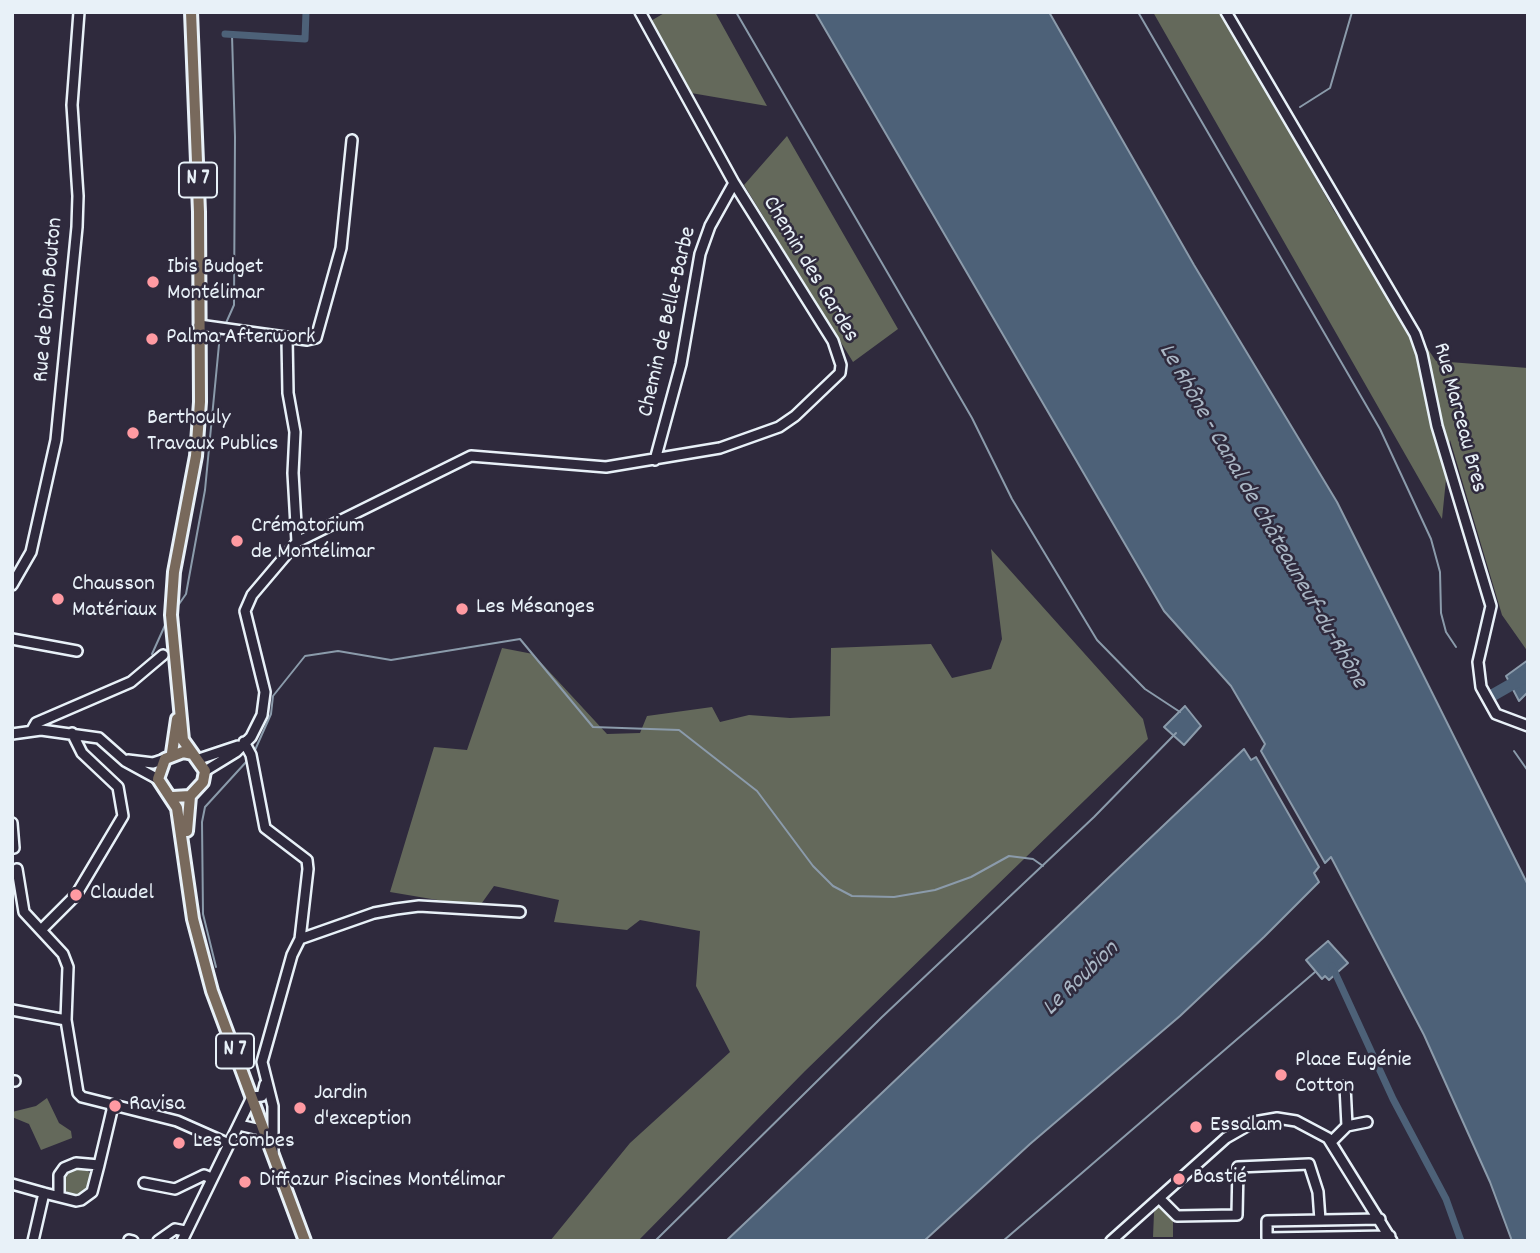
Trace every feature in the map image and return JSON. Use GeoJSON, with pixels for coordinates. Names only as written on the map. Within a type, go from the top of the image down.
{"type":"FeatureCollection","features":[{"type":"Feature","properties":{"kind":"main road","name":"N 7"},"geometry":{"type":"LineString","coordinates":[[191,12],[199,212],[200,402],[196,456],[174,572],[172,615],[178,709],[183,740],[196,757]]}},
{"type":"Feature","properties":{"kind":"main road","name":"N 7"},"geometry":{"type":"LineString","coordinates":[[169,756],[178,709]]}},
{"type":"Feature","properties":{"kind":"main road"},"geometry":{"type":"LineString","coordinates":[[169,756],[196,757],[205,771],[203,782],[190,796],[173,797],[165,792],[158,779],[160,766],[169,756]]}},
{"type":"Feature","properties":{"kind":"main road","name":"N 7"},"geometry":{"type":"LineString","coordinates":[[190,796],[186,856],[189,897],[199,949],[305,1241]]}},
{"type":"Feature","properties":{"kind":"main road","name":"N 7"},"geometry":{"type":"LineString","coordinates":[[173,797],[186,856]]}},
{"type":"Feature","properties":{"kind":"street","name":"Rue de Dion Bouton"},"geometry":{"type":"LineString","coordinates":[[12,584],[31,552],[56,440],[77,227],[78,196],[72,105],[79,12]]}},
{"type":"Feature","properties":{"kind":"street"},"geometry":{"type":"LineString","coordinates":[[640,12],[734,183]]}},
{"type":"Feature","properties":{"kind":"street","name":"Rue Marceau Bres"},"geometry":{"type":"LineString","coordinates":[[1226,12],[1415,334],[1437,426],[1491,606],[1478,662],[1481,687],[1496,714],[1528,726]]}},
{"type":"Feature","properties":{"kind":"street"},"geometry":{"type":"LineString","coordinates":[[200,325],[287,338],[316,338],[341,247],[352,140]]}},
{"type":"Feature","properties":{"kind":"street","name":"Chemin de Belle-Barbe"},"geometry":{"type":"LineString","coordinates":[[655,460],[681,364],[700,254],[710,226],[734,183]]}},
{"type":"Feature","properties":{"kind":"street","name":"Chemin des Gardes"},"geometry":{"type":"LineString","coordinates":[[242,744],[251,737],[262,715],[265,692],[245,611],[252,595],[297,542],[471,456],[591,467],[655,460],[720,448],[779,428],[796,416],[840,373],[841,365],[833,341],[734,183]]}},
{"type":"Feature","properties":{"kind":"street"},"geometry":{"type":"LineString","coordinates":[[287,338],[288,393],[295,432],[293,473],[297,542]]}},
{"type":"Feature","properties":{"kind":"street"},"geometry":{"type":"LineString","coordinates":[[12,639],[77,650]]}},
{"type":"Feature","properties":{"kind":"street"},"geometry":{"type":"LineString","coordinates":[[32,730],[36,723],[131,682],[163,655]]}},
{"type":"Feature","properties":{"kind":"street"},"geometry":{"type":"LineString","coordinates":[[12,734],[32,730],[99,738],[136,769],[158,779]]}},
{"type":"Feature","properties":{"kind":"street"},"geometry":{"type":"LineString","coordinates":[[41,930],[76,895],[123,816],[123,801],[118,787],[82,753],[72,733]]}},
{"type":"Feature","properties":{"kind":"street"},"geometry":{"type":"LineString","coordinates":[[196,757],[242,744]]}},
{"type":"Feature","properties":{"kind":"street"},"geometry":{"type":"LineString","coordinates":[[205,771],[236,752],[242,744]]}},
{"type":"Feature","properties":{"kind":"street"},"geometry":{"type":"LineString","coordinates":[[242,744],[251,755],[265,828],[307,860],[300,939],[285,976],[262,1062],[273,1106],[273,1155]]}},
{"type":"Feature","properties":{"kind":"street"},"geometry":{"type":"LineString","coordinates":[[120,756],[143,763],[169,756]]}},
{"type":"Feature","properties":{"kind":"street"},"geometry":{"type":"LineString","coordinates":[[12,823],[14,848]]}},
{"type":"Feature","properties":{"kind":"street"},"geometry":{"type":"LineString","coordinates":[[17,869],[15,889],[24,912],[63,954],[68,967],[66,1020],[77,1087],[82,1097],[177,1121],[229,1144]]}},
{"type":"Feature","properties":{"kind":"street"},"geometry":{"type":"LineString","coordinates":[[300,939],[374,912],[419,906],[520,912]]}},
{"type":"Feature","properties":{"kind":"street"},"geometry":{"type":"LineString","coordinates":[[12,1010],[66,1020]]}},
{"type":"Feature","properties":{"kind":"street"},"geometry":{"type":"LineString","coordinates":[[182,1241],[251,1097],[262,1096],[265,1081]]}},
{"type":"Feature","properties":{"kind":"street"},"geometry":{"type":"LineString","coordinates":[[1345,1086],[1347,1126]]}},
{"type":"Feature","properties":{"kind":"street"},"geometry":{"type":"LineString","coordinates":[[12,1184],[76,1201],[85,1198],[92,1192],[96,1180],[114,1105]]}},
{"type":"Feature","properties":{"kind":"street"},"geometry":{"type":"LineString","coordinates":[[1111,1241],[1226,1138],[1254,1122],[1289,1118],[1312,1127],[1331,1142],[1391,1238]]}},
{"type":"Feature","properties":{"kind":"street"},"geometry":{"type":"LineString","coordinates":[[1331,1142],[1347,1126],[1367,1122]]}},
{"type":"Feature","properties":{"kind":"street"},"geometry":{"type":"LineString","coordinates":[[239,1125],[265,1131]]}},
{"type":"Feature","properties":{"kind":"street"},"geometry":{"type":"LineString","coordinates":[[59,1196],[59,1175],[64,1168],[72,1163],[99,1165]]}},
{"type":"Feature","properties":{"kind":"street"},"geometry":{"type":"LineString","coordinates":[[87,1164],[96,1180]]}},
{"type":"Feature","properties":{"kind":"street"},"geometry":{"type":"LineString","coordinates":[[1159,1198],[1177,1216],[1237,1215],[1238,1167],[1309,1164],[1318,1192],[1320,1220]]}},
{"type":"Feature","properties":{"kind":"street"},"geometry":{"type":"LineString","coordinates":[[144,1183],[175,1189],[204,1175],[211,1178]]}},
{"type":"Feature","properties":{"kind":"street"},"geometry":{"type":"LineString","coordinates":[[33,1241],[44,1193]]}},
{"type":"Feature","properties":{"kind":"street"},"geometry":{"type":"LineString","coordinates":[[1380,1219],[1266,1221],[1267,1238],[1391,1238]]}},
{"type":"Feature","properties":{"kind":"street"},"geometry":{"type":"LineString","coordinates":[[158,1241],[175,1229],[186,1231]]}},
{"type":"Feature","properties":{"kind":"green space"},"geometry":{"type":"Polygon","coordinates":[[[666,12],[715,12],[767,106],[691,93],[649,22],[666,12]]]}},
{"type":"Feature","properties":{"kind":"green space"},"geometry":{"type":"Polygon","coordinates":[[[1153,12],[1222,12],[1334,211],[1436,361],[1528,368],[1528,652],[1502,615],[1450,440],[1442,519],[1153,12]]]}},
{"type":"Feature","properties":{"kind":"green space"},"geometry":{"type":"Polygon","coordinates":[[[787,136],[898,329],[853,362],[744,185],[787,136]]]}},
{"type":"Feature","properties":{"kind":"green space"},"geometry":{"type":"Polygon","coordinates":[[[991,549],[1143,719],[1148,739],[805,1071],[638,1241],[550,1241],[630,1143],[730,1052],[696,986],[700,931],[640,920],[627,930],[554,922],[559,900],[494,886],[479,907],[390,892],[434,747],[467,750],[502,648],[533,654],[607,734],[640,733],[647,716],[712,707],[720,722],[749,715],[790,718],[830,716],[831,648],[931,644],[952,678],[991,669],[1002,639],[991,549]]]}},
{"type":"Feature","properties":{"kind":"green space"},"geometry":{"type":"Polygon","coordinates":[[[47,1098],[59,1123],[71,1131],[72,1138],[41,1150],[29,1124],[12,1117],[12,1112],[36,1106],[47,1098]]]}},
{"type":"Feature","properties":{"kind":"green space"},"geometry":{"type":"Polygon","coordinates":[[[77,1166],[87,1171],[92,1181],[87,1191],[77,1196],[67,1191],[62,1181],[67,1171],[77,1166]]]}},
{"type":"Feature","properties":{"kind":"green space"},"geometry":{"type":"Polygon","coordinates":[[[1157,1206],[1162,1206],[1173,1218],[1173,1237],[1153,1237],[1157,1206]]]}},
{"type":"Feature","properties":{"kind":"water","name":"Le Rhône - Canal de Châteauneuf-du-Rhône"},"geometry":{"type":"Polygon","coordinates":[[[815,12],[1049,12],[1194,265],[1337,502],[1528,885],[1528,1241],[1512,1241],[1490,1182],[1424,1035],[1331,857],[1325,863],[1261,751],[1265,744],[1231,686],[1164,611],[815,12]]]}},
{"type":"Feature","properties":{"kind":"water"},"geometry":{"type":"Polygon","coordinates":[[[1528,660],[1528,692],[1519,701],[1506,676],[1528,660]]]}},
{"type":"Feature","properties":{"kind":"water"},"geometry":{"type":"Polygon","coordinates":[[[1185,706],[1201,726],[1184,745],[1164,727],[1185,706]]]}},
{"type":"Feature","properties":{"kind":"water"},"geometry":{"type":"Polygon","coordinates":[[[1244,749],[1251,760],[1256,757],[1319,867],[1314,873],[1319,882],[1264,937],[1180,1016],[1030,1144],[924,1241],[726,1241],[1244,749]]]}},
{"type":"Feature","properties":{"kind":"water"},"geometry":{"type":"Polygon","coordinates":[[[1328,941],[1348,963],[1329,980],[1325,976],[1322,979],[1306,960],[1328,941]]]}},
{"type":"Feature","properties":{"kind":"waterway"},"geometry":{"type":"LineString","coordinates":[[225,34],[305,39],[306,12]]}},
{"type":"Feature","properties":{"kind":"waterway"},"geometry":{"type":"LineString","coordinates":[[736,12],[972,418],[1012,499],[1097,640],[1145,689],[1180,712]]}},
{"type":"Feature","properties":{"kind":"waterway"},"geometry":{"type":"LineString","coordinates":[[1138,12],[1380,429],[1431,539],[1440,572],[1441,613],[1446,632],[1456,647]]}},
{"type":"Feature","properties":{"kind":"waterway"},"geometry":{"type":"LineString","coordinates":[[1300,107],[1330,88],[1352,12]]}},
{"type":"Feature","properties":{"kind":"waterway"},"geometry":{"type":"LineString","coordinates":[[226,323],[234,305],[235,137],[232,35]]}},
{"type":"Feature","properties":{"kind":"waterway"},"geometry":{"type":"LineString","coordinates":[[177,607],[186,594],[205,490],[220,334]]}},
{"type":"Feature","properties":{"kind":"waterway"},"geometry":{"type":"LineString","coordinates":[[152,654],[166,623]]}},
{"type":"Feature","properties":{"kind":"waterway"},"geometry":{"type":"LineString","coordinates":[[255,750],[271,714],[273,696],[305,656],[338,651],[391,660],[520,639],[593,727],[679,730],[757,791],[813,866],[833,886],[852,896],[894,897],[935,890],[971,877],[1009,856],[1033,859],[1043,866]]}},
{"type":"Feature","properties":{"kind":"waterway","name":"Le Roubion"},"geometry":{"type":"LineString","coordinates":[[1493,695],[1528,675]]}},
{"type":"Feature","properties":{"kind":"waterway"},"geometry":{"type":"LineString","coordinates":[[655,1241],[882,1017],[1094,817],[1176,733]]}},
{"type":"Feature","properties":{"kind":"waterway"},"geometry":{"type":"LineString","coordinates":[[1514,751],[1528,771]]}},
{"type":"Feature","properties":{"kind":"waterway"},"geometry":{"type":"LineString","coordinates":[[216,967],[203,914],[202,822],[205,807],[247,761]]}},
{"type":"Feature","properties":{"kind":"waterway"},"geometry":{"type":"LineString","coordinates":[[1332,966],[1393,1099],[1446,1199],[1461,1241]]}},
{"type":"Feature","properties":{"kind":"waterway"},"geometry":{"type":"LineString","coordinates":[[1003,1241],[1315,972]]}},
{"type":"Feature","properties":{"kind":"place","name":"Ibis Budget Montélimar"},"geometry":{"type":"Point","coordinates":[153,282]}},
{"type":"Feature","properties":{"kind":"place","name":"Palma Afterwork"},"geometry":{"type":"Point","coordinates":[152,339]}},
{"type":"Feature","properties":{"kind":"place","name":"Berthouly Travaux Publics"},"geometry":{"type":"Point","coordinates":[133,433]}},
{"type":"Feature","properties":{"kind":"place","name":"Crématorium de Montélimar"},"geometry":{"type":"Point","coordinates":[237,541]}},
{"type":"Feature","properties":{"kind":"place","name":"Chausson Matériaux"},"geometry":{"type":"Point","coordinates":[58,599]}},
{"type":"Feature","properties":{"kind":"place","name":"Les Mésanges"},"geometry":{"type":"Point","coordinates":[462,609]}},
{"type":"Feature","properties":{"kind":"place","name":"Claudel"},"geometry":{"type":"Point","coordinates":[76,895]}},
{"type":"Feature","properties":{"kind":"place","name":"Place Eugénie Cotton"},"geometry":{"type":"Point","coordinates":[1281,1075]}},
{"type":"Feature","properties":{"kind":"place","name":"Ravisa"},"geometry":{"type":"Point","coordinates":[115,1106]}},
{"type":"Feature","properties":{"kind":"place","name":"Jardin d'exception"},"geometry":{"type":"Point","coordinates":[300,1108]}},
{"type":"Feature","properties":{"kind":"place","name":"Essalam"},"geometry":{"type":"Point","coordinates":[1196,1127]}},
{"type":"Feature","properties":{"kind":"place","name":"Les Combes"},"geometry":{"type":"Point","coordinates":[179,1143]}},
{"type":"Feature","properties":{"kind":"place","name":"Bastié"},"geometry":{"type":"Point","coordinates":[1179,1179]}},
{"type":"Feature","properties":{"kind":"place","name":"Diffazur Piscines Montélimar"},"geometry":{"type":"Point","coordinates":[245,1182]}}]}
